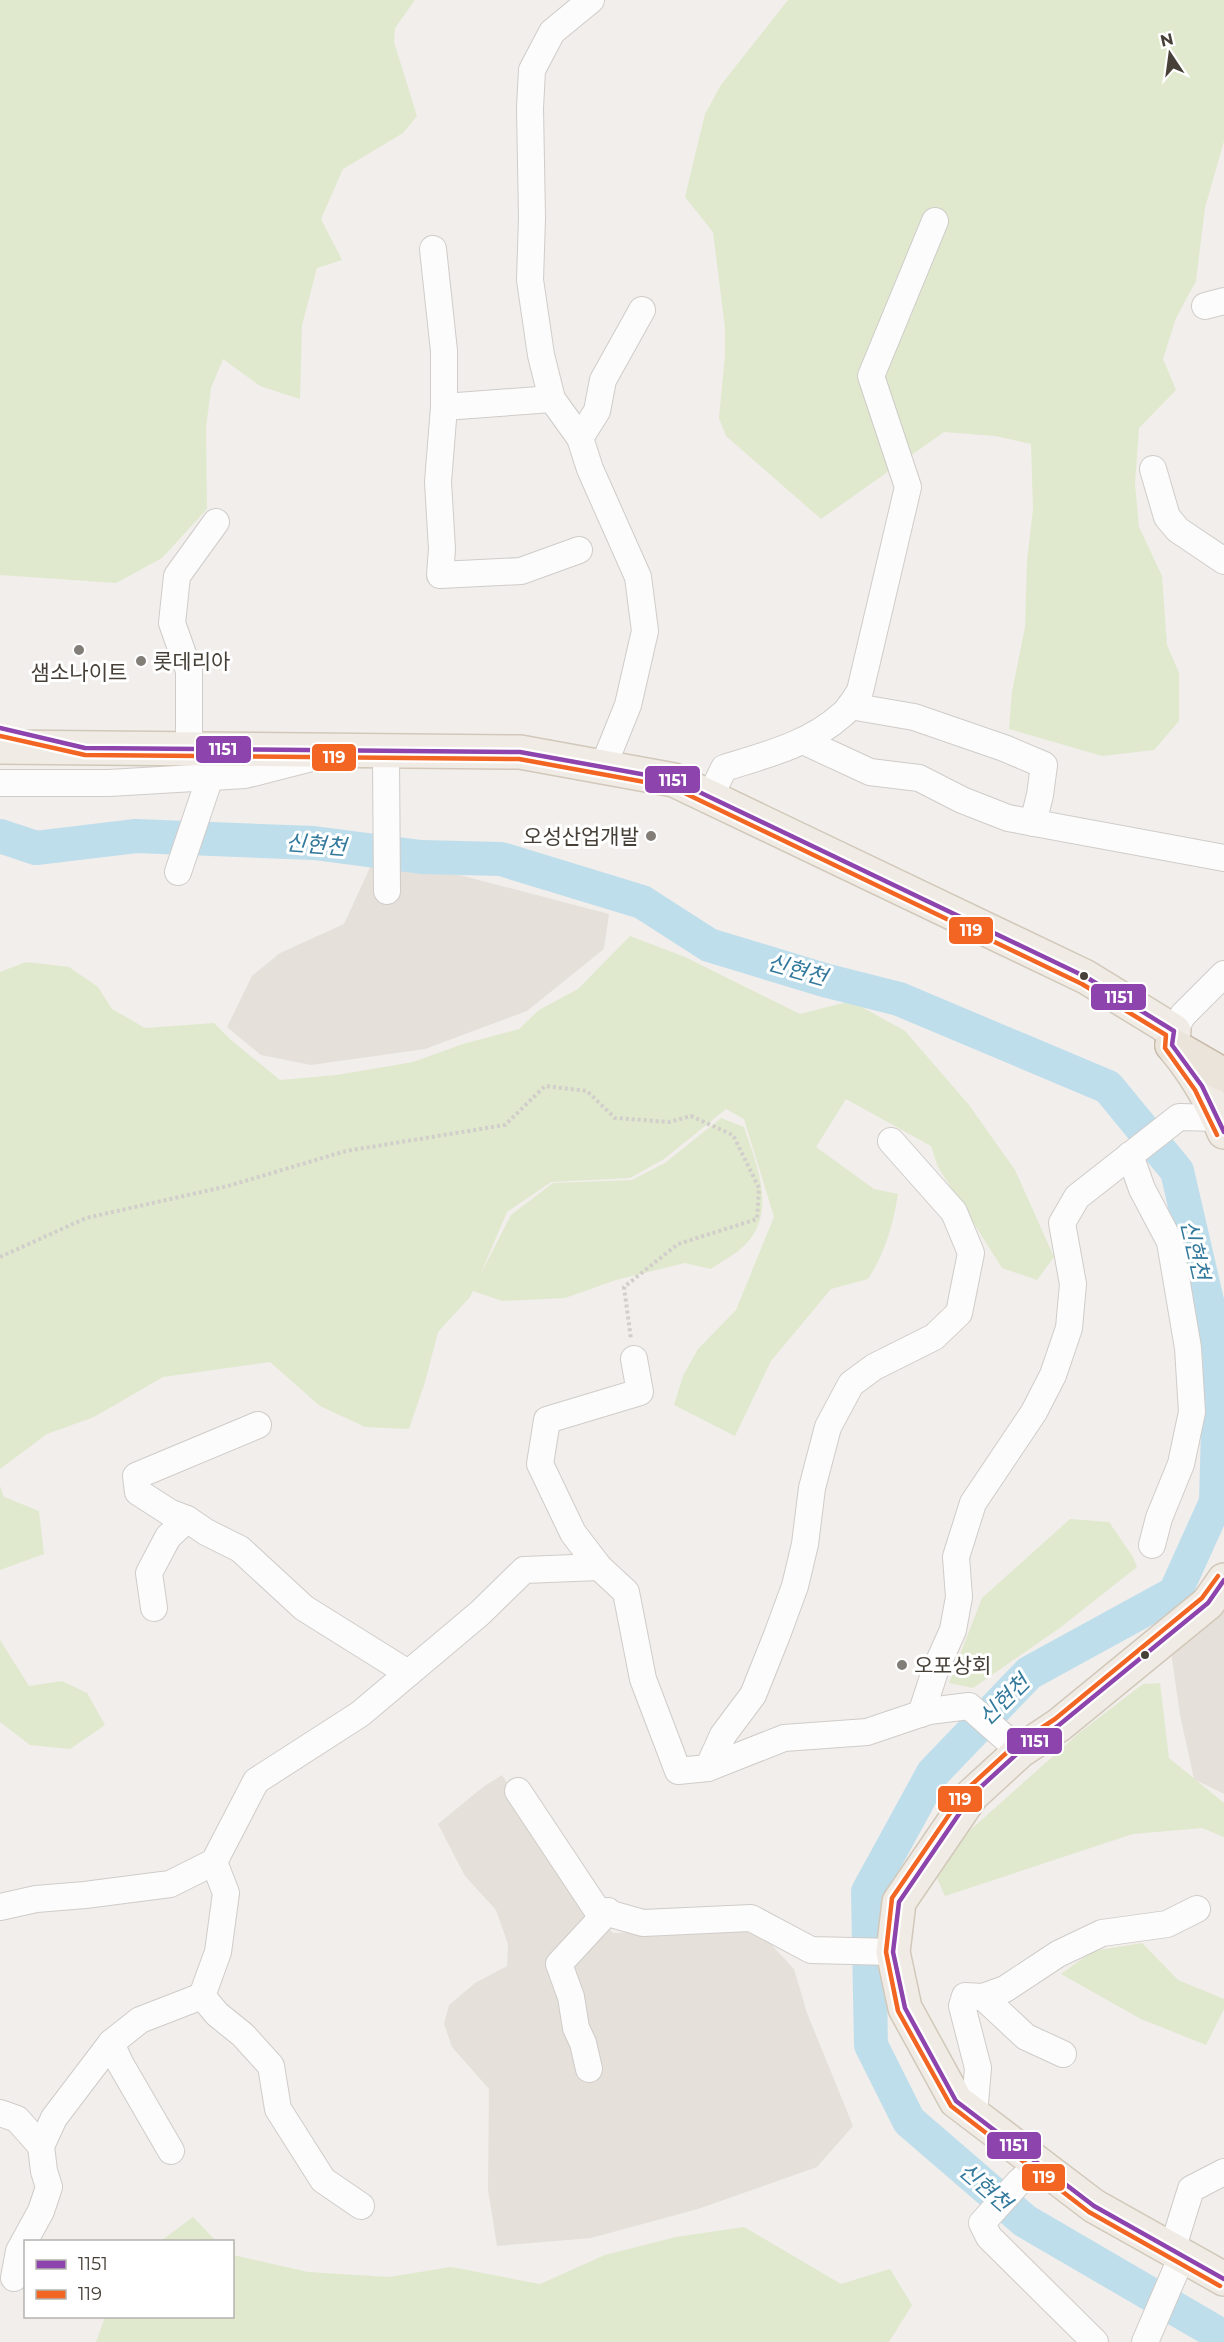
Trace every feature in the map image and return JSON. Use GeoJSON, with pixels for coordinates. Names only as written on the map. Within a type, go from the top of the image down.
{"type":"FeatureCollection","features":[{"type":"Feature","properties":{"kind":"highway"},"geometry":{"type":"LineString","coordinates":[[1173,1038],[1224,1054]]}},
{"type":"Feature","properties":{"kind":"highway"},"geometry":{"type":"LineString","coordinates":[[1173,1038],[1224,1075]]}},
{"type":"Feature","properties":{"kind":"main road"},"geometry":{"type":"LineString","coordinates":[[0,728],[85,747]]}},
{"type":"Feature","properties":{"kind":"main road"},"geometry":{"type":"LineString","coordinates":[[0,747],[520,752],[674,780],[1086,977],[1173,1038],[1210,1098],[1221,1125]]}},
{"type":"Feature","properties":{"kind":"main road"},"geometry":{"type":"LineString","coordinates":[[0,757],[386,758],[518,761],[671,789],[1077,993],[1173,1038]]}},
{"type":"Feature","properties":{"kind":"main road"},"geometry":{"type":"LineString","coordinates":[[1219,1595],[1180,1624],[1059,1725],[1017,1746],[972,1796],[899,1902],[892,1952],[905,2008],[956,2101],[974,2115],[1029,2174],[1094,2206],[1177,2259],[1224,2279]]}},
{"type":"Feature","properties":{"kind":"street"},"geometry":{"type":"LineString","coordinates":[[591,0],[552,32],[532,70],[530,280],[541,355],[552,399],[580,438],[590,470],[638,577],[645,631],[628,705],[603,767]]}},
{"type":"Feature","properties":{"kind":"street"},"geometry":{"type":"LineString","coordinates":[[710,797],[724,768],[811,737],[844,713],[860,692],[908,487],[871,376],[935,221]]}},
{"type":"Feature","properties":{"kind":"street"},"geometry":{"type":"LineString","coordinates":[[433,249],[444,351],[444,407],[438,482],[442,549],[440,575],[521,571],[579,550]]}},
{"type":"Feature","properties":{"kind":"street"},"geometry":{"type":"LineString","coordinates":[[580,438],[597,411],[603,380],[642,310]]}},
{"type":"Feature","properties":{"kind":"street"},"geometry":{"type":"LineString","coordinates":[[444,407],[552,399]]}},
{"type":"Feature","properties":{"kind":"street"},"geometry":{"type":"LineString","coordinates":[[1153,469],[1167,517],[1178,531],[1224,561]]}},
{"type":"Feature","properties":{"kind":"street"},"geometry":{"type":"LineString","coordinates":[[189,749],[189,671],[172,623],[177,576],[216,522]]}},
{"type":"Feature","properties":{"kind":"street"},"geometry":{"type":"LineString","coordinates":[[850,706],[914,717],[1004,748],[1044,765],[1033,823]]}},
{"type":"Feature","properties":{"kind":"street"},"geometry":{"type":"LineString","coordinates":[[803,741],[870,772],[919,778],[962,800],[1008,818],[1224,858]]}},
{"type":"Feature","properties":{"kind":"street"},"geometry":{"type":"LineString","coordinates":[[386,758],[387,891]]}},
{"type":"Feature","properties":{"kind":"street"},"geometry":{"type":"LineString","coordinates":[[0,783],[109,783],[245,775],[312,759]]}},
{"type":"Feature","properties":{"kind":"street"},"geometry":{"type":"LineString","coordinates":[[178,872],[210,777]]}},
{"type":"Feature","properties":{"kind":"street"},"geometry":{"type":"LineString","coordinates":[[1173,1038],[1183,1016],[1224,974]]}},
{"type":"Feature","properties":{"kind":"street"},"geometry":{"type":"LineString","coordinates":[[921,1714],[936,1668],[953,1630],[960,1597],[956,1557],[974,1503],[1034,1412],[1053,1375],[1069,1328],[1072,1284],[1062,1223],[1077,1197],[1179,1117],[1221,1125]]}},
{"type":"Feature","properties":{"kind":"street"},"geometry":{"type":"LineString","coordinates":[[708,1767],[723,1735],[753,1695],[777,1635],[795,1586],[805,1544],[812,1488],[828,1427],[846,1393],[851,1384],[874,1366],[934,1337],[959,1313],[971,1253],[954,1212],[891,1141]]}},
{"type":"Feature","properties":{"kind":"street"},"geometry":{"type":"LineString","coordinates":[[1130,1155],[1143,1189],[1170,1242],[1188,1348],[1192,1412],[1181,1464],[1159,1518],[1152,1545]]}},
{"type":"Feature","properties":{"kind":"street"},"geometry":{"type":"LineString","coordinates":[[634,1359],[640,1392],[547,1420],[540,1464],[573,1533],[599,1567],[626,1592],[644,1679],[678,1770],[708,1767],[784,1738],[867,1732],[921,1714],[969,1706],[1017,1746]]}},
{"type":"Feature","properties":{"kind":"street"},"geometry":{"type":"LineString","coordinates":[[258,1425],[136,1476],[138,1492],[169,1512],[187,1519],[206,1532],[240,1549],[304,1608],[408,1673]]}},
{"type":"Feature","properties":{"kind":"street"},"geometry":{"type":"LineString","coordinates":[[154,1608],[149,1573],[168,1538],[187,1519]]}},
{"type":"Feature","properties":{"kind":"street"},"geometry":{"type":"LineString","coordinates":[[0,1907],[36,1899],[170,1884],[214,1862],[256,1781],[360,1714],[480,1612],[524,1570],[599,1567]]}},
{"type":"Feature","properties":{"kind":"street"},"geometry":{"type":"LineString","coordinates":[[518,1791],[597,1910],[608,1911],[643,1923],[751,1918],[811,1950],[892,1952]]}},
{"type":"Feature","properties":{"kind":"street"},"geometry":{"type":"LineString","coordinates":[[25,2240],[41,2211],[49,2187],[44,2171],[41,2146],[54,2118],[111,2043],[140,2020],[202,1996],[218,1952],[226,1893],[214,1862]]}},
{"type":"Feature","properties":{"kind":"street"},"geometry":{"type":"LineString","coordinates":[[974,2115],[978,2068],[962,2006],[966,1996],[983,1997],[1005,1989],[1058,1954],[1102,1933],[1167,1924],[1197,1909]]}},
{"type":"Feature","properties":{"kind":"street"},"geometry":{"type":"LineString","coordinates":[[589,2069],[583,2043],[576,2028],[571,1997],[559,1964],[608,1911]]}},
{"type":"Feature","properties":{"kind":"street"},"geometry":{"type":"LineString","coordinates":[[202,1996],[217,2014],[243,2035],[271,2066],[278,2109],[323,2180],[361,2206]]}},
{"type":"Feature","properties":{"kind":"street"},"geometry":{"type":"LineString","coordinates":[[983,1997],[1026,2037],[1063,2054]]}},
{"type":"Feature","properties":{"kind":"street"},"geometry":{"type":"LineString","coordinates":[[111,2043],[120,2063],[171,2151]]}},
{"type":"Feature","properties":{"kind":"street"},"geometry":{"type":"LineString","coordinates":[[0,2114],[17,2119],[41,2146]]}},
{"type":"Feature","properties":{"kind":"street"},"geometry":{"type":"LineString","coordinates":[[1145,2342],[1177,2259],[1191,2189],[1224,2172]]}},
{"type":"Feature","properties":{"kind":"street"},"geometry":{"type":"LineString","coordinates":[[1029,2174],[982,2223],[989,2237],[1095,2342]]}},
{"type":"Feature","properties":{"kind":"street"},"geometry":{"type":"LineString","coordinates":[[14,2278],[19,2251],[24,2242]]}},
{"type":"Feature","properties":{"kind":"path"},"geometry":{"type":"LineString","coordinates":[[0,1257],[87,1218],[228,1186],[345,1151],[505,1125],[545,1086],[587,1091],[615,1119],[670,1122],[691,1116],[734,1135],[759,1188],[757,1219],[678,1244],[624,1287],[634,1359]]}},
{"type":"Feature","properties":{"kind":"shaded area"},"geometry":{"type":"Polygon","coordinates":[[[372,863],[433,868],[609,914],[604,949],[527,1011],[425,1049],[311,1065],[261,1055],[227,1027],[252,976],[280,953],[344,924],[372,863]]]}},
{"type":"Feature","properties":{"kind":"shaded area"},"geometry":{"type":"Polygon","coordinates":[[[1224,1601],[1224,1794],[1194,1779],[1180,1715],[1171,1652],[1224,1601]]]}},
{"type":"Feature","properties":{"kind":"shaded area"},"geometry":{"type":"Polygon","coordinates":[[[502,1775],[578,1896],[613,1933],[739,1929],[766,1939],[794,1969],[807,2013],[853,2126],[817,2167],[698,2209],[591,2238],[497,2246],[488,2190],[489,2089],[452,2047],[444,2024],[449,2005],[475,1983],[507,1966],[508,1944],[496,1910],[465,1876],[438,1824],[483,1787],[502,1775]]]}},
{"type":"Feature","properties":{"kind":"green space"},"geometry":{"type":"Polygon","coordinates":[[[0,0],[415,0],[395,28],[394,42],[417,116],[403,133],[343,169],[321,219],[342,260],[317,268],[302,325],[300,399],[260,386],[223,359],[211,388],[206,428],[207,509],[162,558],[116,583],[0,575],[0,0]]]}},
{"type":"Feature","properties":{"kind":"green space"},"geometry":{"type":"Polygon","coordinates":[[[788,0],[1224,0],[1224,141],[1205,208],[1196,281],[1176,318],[1163,359],[1176,390],[1139,428],[1135,483],[1139,527],[1162,576],[1167,645],[1179,673],[1179,721],[1154,750],[1102,756],[1009,729],[1012,692],[1025,627],[1027,561],[1033,509],[1031,444],[995,436],[944,432],[821,519],[726,436],[719,418],[725,356],[725,328],[713,232],[685,197],[705,114],[721,85],[788,0]]]}},
{"type":"Feature","properties":{"kind":"green space"},"geometry":{"type":"Polygon","coordinates":[[[630,936],[685,957],[800,1014],[851,1001],[905,1031],[969,1105],[1015,1170],[1054,1257],[1037,1280],[1002,1268],[938,1167],[931,1146],[846,1099],[816,1147],[874,1189],[898,1194],[888,1238],[874,1269],[868,1279],[831,1289],[771,1361],[735,1436],[674,1405],[683,1376],[698,1349],[736,1310],[774,1217],[744,1119],[726,1109],[664,1159],[630,1178],[551,1182],[507,1212],[480,1275],[511,1215],[553,1183],[632,1180],[665,1163],[721,1118],[744,1127],[761,1187],[760,1217],[755,1232],[745,1245],[711,1269],[685,1263],[616,1280],[565,1298],[502,1301],[473,1291],[438,1332],[425,1382],[409,1429],[365,1427],[320,1406],[270,1362],[163,1377],[94,1417],[47,1434],[0,1469],[0,972],[26,962],[69,967],[98,987],[112,1009],[145,1028],[214,1023],[280,1080],[337,1075],[413,1062],[463,1044],[519,1029],[539,1010],[578,989],[630,936]]]}},
{"type":"Feature","properties":{"kind":"green space"},"geometry":{"type":"Polygon","coordinates":[[[0,1486],[4,1497],[39,1511],[44,1554],[0,1570],[0,1486]]]}},
{"type":"Feature","properties":{"kind":"green space"},"geometry":{"type":"Polygon","coordinates":[[[1070,1519],[1109,1522],[1133,1557],[1137,1567],[1061,1627],[973,1688],[949,1683],[982,1598],[1070,1519]]]}},
{"type":"Feature","properties":{"kind":"green space"},"geometry":{"type":"Polygon","coordinates":[[[0,1640],[29,1686],[62,1681],[87,1693],[105,1725],[70,1749],[30,1745],[0,1722],[0,1640]]]}},
{"type":"Feature","properties":{"kind":"green space"},"geometry":{"type":"Polygon","coordinates":[[[1160,1683],[1169,1758],[1224,1803],[1224,1837],[1202,1828],[1133,1834],[945,1896],[937,1878],[958,1841],[1079,1733],[1143,1684],[1160,1683]]]}},
{"type":"Feature","properties":{"kind":"green space"},"geometry":{"type":"Polygon","coordinates":[[[1142,1943],[1178,1980],[1224,1999],[1224,2009],[1206,2045],[1141,2019],[1061,1974],[1093,1951],[1142,1943]]]}},
{"type":"Feature","properties":{"kind":"green space"},"geometry":{"type":"Polygon","coordinates":[[[193,2217],[215,2240],[162,2240],[193,2217]]]}},
{"type":"Feature","properties":{"kind":"green space"},"geometry":{"type":"Polygon","coordinates":[[[744,2227],[841,2284],[890,2269],[912,2305],[889,2342],[96,2342],[105,2318],[234,2318],[234,2255],[308,2272],[389,2277],[451,2267],[540,2284],[605,2255],[676,2237],[744,2227]]]}},
{"type":"Feature","properties":{"kind":"waterway","name":"신현천"},"geometry":{"type":"LineString","coordinates":[[0,836],[36,848],[136,836],[314,843],[421,857],[501,859],[642,902],[709,945],[824,980],[899,999],[1108,1087],[1177,1171],[1220,1357],[1216,1502],[1175,1593],[1029,1673],[933,1773],[868,1892],[871,2045],[909,2121],[1025,2221],[1224,2337]]}},
{"type":"Feature","properties":{"kind":"transit line","name":"1151"},"geometry":{"type":"LineString","coordinates":[[0,728],[85,748],[520,752],[674,780],[1086,977],[1174,1031],[1172,1045],[1202,1086],[1224,1132]]}},
{"type":"Feature","properties":{"kind":"transit line","name":"119"},"geometry":{"type":"LineString","coordinates":[[0,736],[85,755],[519,759],[672,787],[1082,984],[1166,1035],[1165,1048],[1195,1090],[1217,1135]]}},
{"type":"Feature","properties":{"kind":"transit line","name":"119"},"geometry":{"type":"LineString","coordinates":[[1218,1576],[1202,1598],[1055,1719],[1015,1745],[966,1790],[892,1898],[886,1952],[898,2011],[951,2106],[1089,2212],[1220,2286]]}},
{"type":"Feature","properties":{"kind":"transit line","name":"1151"},"geometry":{"type":"LineString","coordinates":[[1224,1580],[1208,1603],[1059,1725],[1020,1751],[972,1795],[899,1902],[893,1952],[905,2008],[956,2101],[1094,2206],[1224,2279]]}},
{"type":"Feature","properties":{"kind":"place","name":"샘소나이트"},"geometry":{"type":"Point","coordinates":[79,650]}},
{"type":"Feature","properties":{"kind":"place","name":"롯데리아"},"geometry":{"type":"Point","coordinates":[141,661]}},
{"type":"Feature","properties":{"kind":"place","name":"오성산업개발"},"geometry":{"type":"Point","coordinates":[651,836]}},
{"type":"Feature","properties":{"kind":"place","name":"오포상회"},"geometry":{"type":"Point","coordinates":[902,1665]}}]}
